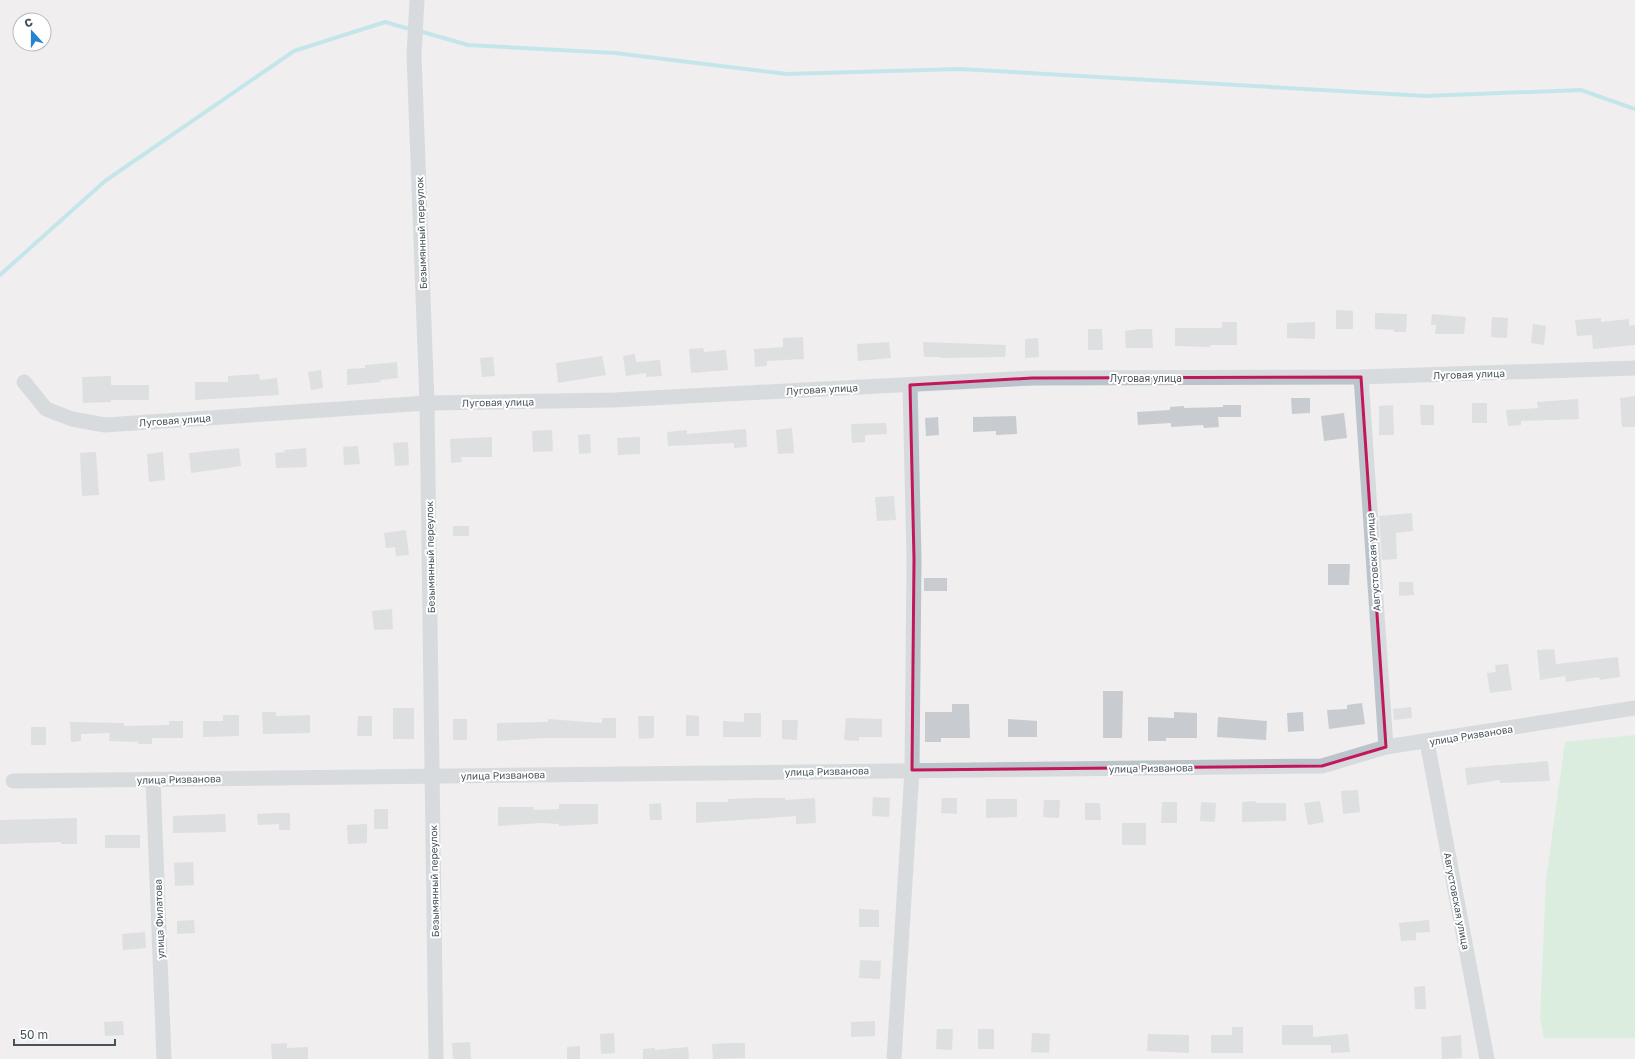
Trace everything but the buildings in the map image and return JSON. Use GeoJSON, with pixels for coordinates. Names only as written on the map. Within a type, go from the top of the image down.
{"type":"FeatureCollection","features":[{"type":"Feature","properties":{"kind":"street","name":"Безымянный переулок"},"geometry":{"type":"LineString","coordinates":[[417,3],[414,55],[427,403],[436,1059]]}},
{"type":"Feature","properties":{"kind":"street","name":"Луговая улица"},"geometry":{"type":"LineString","coordinates":[[24,382],[46,409],[72,419],[106,424],[427,403],[614,400],[1032,378],[1361,377],[1635,368]]}},
{"type":"Feature","properties":{"kind":"street","name":"Августовская улица"},"geometry":{"type":"LineString","coordinates":[[1361,377],[1386,747]]}},
{"type":"Feature","properties":{"kind":"street"},"geometry":{"type":"LineString","coordinates":[[894,1059],[912,770],[914,559],[910,385]]}},
{"type":"Feature","properties":{"kind":"street","name":"улица Ризванова"},"geometry":{"type":"LineString","coordinates":[[13,781],[1322,766],[1386,747],[1427,742],[1635,708]]}},
{"type":"Feature","properties":{"kind":"street","name":"Августовская улица"},"geometry":{"type":"LineString","coordinates":[[1427,742],[1487,1059]]}},
{"type":"Feature","properties":{"kind":"street","name":"улица Филатова"},"geometry":{"type":"LineString","coordinates":[[153,779],[164,1059]]}},
{"type":"Feature","properties":{"kind":"highlighted area"},"geometry":{"type":"Polygon","coordinates":[[[1361,377],[1386,747],[1322,766],[912,770],[914,559],[910,385],[1032,378],[1361,377]]]}},
{"type":"Feature","properties":{"kind":"green space"},"geometry":{"type":"Polygon","coordinates":[[[1635,735],[1635,1038],[1544,1038],[1540,1019],[1546,880],[1565,742],[1635,735]]]}},
{"type":"Feature","properties":{"kind":"waterway"},"geometry":{"type":"LineString","coordinates":[[0,275],[105,181],[294,51],[385,22],[413,30]]}},
{"type":"Feature","properties":{"kind":"waterway"},"geometry":{"type":"LineString","coordinates":[[419,31],[468,45],[615,53],[787,74],[960,69],[1425,96],[1581,90],[1635,109]]}}]}
